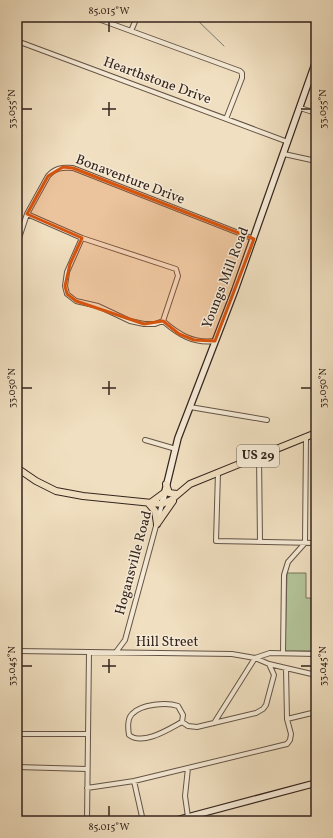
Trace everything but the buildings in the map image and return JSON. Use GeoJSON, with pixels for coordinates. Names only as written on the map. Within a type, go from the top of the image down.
{"type":"FeatureCollection","features":[{"type":"Feature","properties":{"kind":"main road","name":"Hogansville Road"},"geometry":{"type":"LineString","coordinates":[[162,504],[166,504],[190,484],[316,433]]}},
{"type":"Feature","properties":{"kind":"main road"},"geometry":{"type":"LineString","coordinates":[[17,468],[36,481],[56,491],[149,504],[162,504]]}},
{"type":"Feature","properties":{"kind":"main road"},"geometry":{"type":"LineString","coordinates":[[157,524],[166,513],[177,494],[169,493],[166,484]]}},
{"type":"Feature","properties":{"kind":"main road"},"geometry":{"type":"LineString","coordinates":[[149,504],[164,494]]}},
{"type":"Feature","properties":{"kind":"main road"},"geometry":{"type":"LineString","coordinates":[[149,504],[155,511],[157,524]]}},
{"type":"Feature","properties":{"kind":"street"},"geometry":{"type":"LineString","coordinates":[[93,17],[240,71],[243,75],[226,119]]}},
{"type":"Feature","properties":{"kind":"street"},"geometry":{"type":"LineString","coordinates":[[131,31],[137,17]]}},
{"type":"Feature","properties":{"kind":"street"},"geometry":{"type":"LineString","coordinates":[[302,17],[316,21]]}},
{"type":"Feature","properties":{"kind":"street","name":"Hearthstone Drive"},"geometry":{"type":"LineString","coordinates":[[17,41],[289,142]]}},
{"type":"Feature","properties":{"kind":"street","name":"Youngs Mill Road"},"geometry":{"type":"LineString","coordinates":[[162,504],[176,449],[190,407],[254,239],[316,61]]}},
{"type":"Feature","properties":{"kind":"street"},"geometry":{"type":"LineString","coordinates":[[300,108],[316,113]]}},
{"type":"Feature","properties":{"kind":"street"},"geometry":{"type":"LineString","coordinates":[[284,154],[316,161]]}},
{"type":"Feature","properties":{"kind":"street","name":"Bonaventure Drive"},"geometry":{"type":"LineString","coordinates":[[17,244],[27,214],[52,172],[63,167],[73,168],[254,239]]}},
{"type":"Feature","properties":{"kind":"street"},"geometry":{"type":"LineString","coordinates":[[27,214],[82,238],[176,269],[178,276],[163,321]]}},
{"type":"Feature","properties":{"kind":"street"},"geometry":{"type":"LineString","coordinates":[[82,238],[79,248],[67,272],[65,286],[67,294],[76,301],[98,306],[130,321],[144,324],[155,324],[163,321]]}},
{"type":"Feature","properties":{"kind":"street"},"geometry":{"type":"LineString","coordinates":[[163,321],[179,334],[194,340],[215,341]]}},
{"type":"Feature","properties":{"kind":"street"},"geometry":{"type":"LineString","coordinates":[[190,407],[267,420]]}},
{"type":"Feature","properties":{"kind":"street"},"geometry":{"type":"LineString","coordinates":[[283,653],[284,576],[288,562],[305,543],[306,437]]}},
{"type":"Feature","properties":{"kind":"street"},"geometry":{"type":"LineString","coordinates":[[145,440],[176,449]]}},
{"type":"Feature","properties":{"kind":"street"},"geometry":{"type":"LineString","coordinates":[[259,456],[260,542]]}},
{"type":"Feature","properties":{"kind":"street"},"geometry":{"type":"LineString","coordinates":[[218,472],[216,542],[316,543]]}},
{"type":"Feature","properties":{"kind":"street","name":"Hogansville Road"},"geometry":{"type":"LineString","coordinates":[[116,652],[125,640],[162,504]]}},
{"type":"Feature","properties":{"kind":"street","name":"Hill Street"},"geometry":{"type":"LineString","coordinates":[[17,651],[224,654],[255,658],[270,653],[316,654]]}},
{"type":"Feature","properties":{"kind":"street"},"geometry":{"type":"LineString","coordinates":[[87,821],[89,652]]}},
{"type":"Feature","properties":{"kind":"street"},"geometry":{"type":"LineString","coordinates":[[214,723],[255,658],[269,664],[316,675]]}},
{"type":"Feature","properties":{"kind":"street"},"geometry":{"type":"LineString","coordinates":[[269,664],[274,675]]}},
{"type":"Feature","properties":{"kind":"street"},"geometry":{"type":"LineString","coordinates":[[182,722],[159,733],[140,739],[136,739],[129,735],[130,717],[132,714],[143,708],[176,705],[180,708],[182,722],[188,726],[197,727],[256,713],[263,709],[274,675],[284,668]]}},
{"type":"Feature","properties":{"kind":"street"},"geometry":{"type":"LineString","coordinates":[[87,788],[134,781],[287,744],[290,740],[291,734],[287,719],[284,668]]}},
{"type":"Feature","properties":{"kind":"street"},"geometry":{"type":"LineString","coordinates":[[287,719],[316,712]]}},
{"type":"Feature","properties":{"kind":"street"},"geometry":{"type":"LineString","coordinates":[[17,734],[88,734]]}},
{"type":"Feature","properties":{"kind":"street"},"geometry":{"type":"LineString","coordinates":[[17,767],[87,769]]}},
{"type":"Feature","properties":{"kind":"street"},"geometry":{"type":"LineString","coordinates":[[188,768],[185,796],[188,817]]}},
{"type":"Feature","properties":{"kind":"street"},"geometry":{"type":"LineString","coordinates":[[134,781],[143,821]]}},
{"type":"Feature","properties":{"kind":"street"},"geometry":{"type":"LineString","coordinates":[[173,821],[316,783]]}},
{"type":"Feature","properties":{"kind":"highlighted area"},"geometry":{"type":"Polygon","coordinates":[[[63,167],[73,168],[254,239],[215,341],[194,340],[179,334],[163,321],[144,324],[76,301],[67,294],[65,286],[70,264],[82,238],[27,214],[48,176],[63,167]]]}},
{"type":"Feature","properties":{"kind":"green space"},"geometry":{"type":"Polygon","coordinates":[[[287,573],[306,573],[306,598],[316,598],[316,651],[285,651],[287,573]]]}},
{"type":"Feature","properties":{"kind":"waterway"},"geometry":{"type":"LineString","coordinates":[[194,17],[224,46]]}}]}
